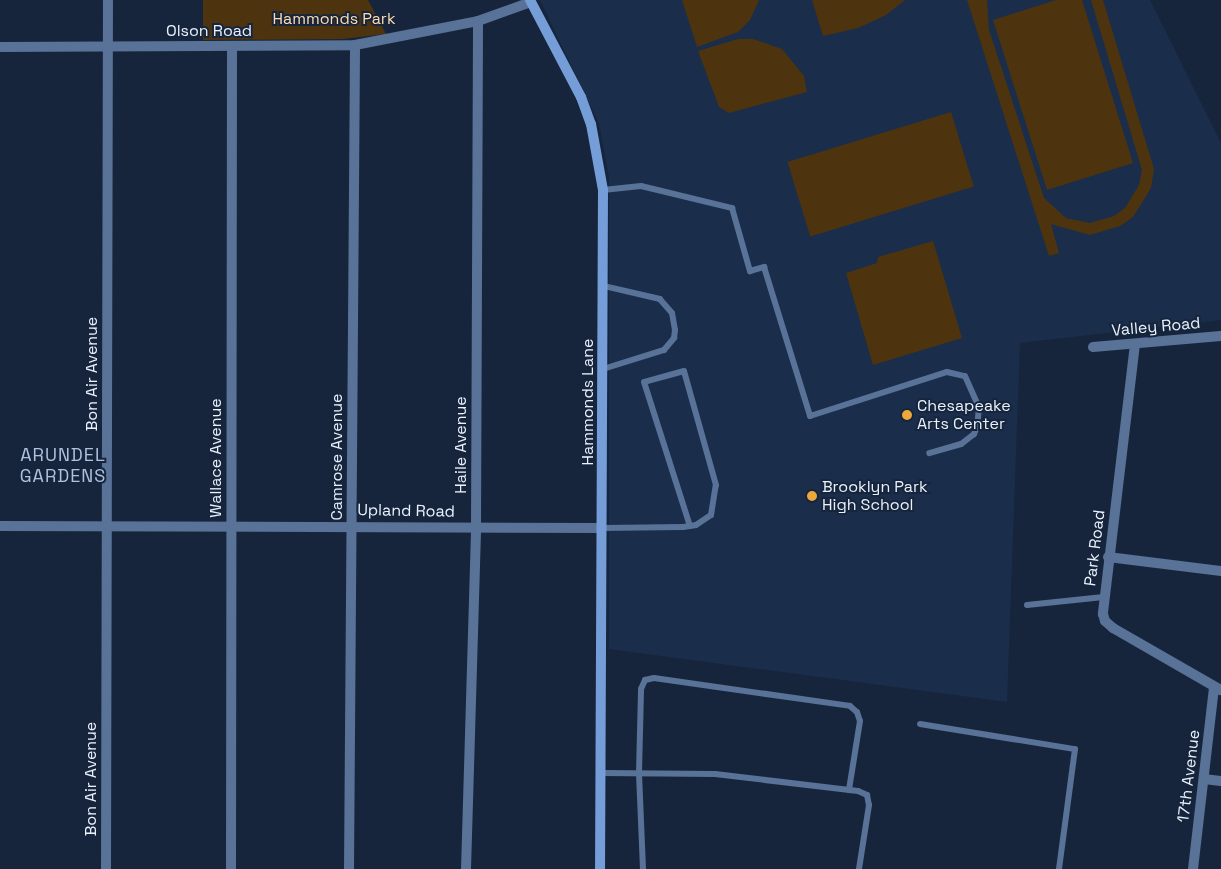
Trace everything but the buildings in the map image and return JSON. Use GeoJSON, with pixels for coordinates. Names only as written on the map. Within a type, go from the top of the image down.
{"type":"FeatureCollection","features":[{"type":"Feature","properties":{"kind":"street","name":"Bon Air Avenue"},"geometry":{"type":"LineString","coordinates":[[106,869],[108,0]]}},
{"type":"Feature","properties":{"kind":"street","name":"Olson Road"},"geometry":{"type":"LineString","coordinates":[[0,47],[355,45],[478,21],[531,1]]}},
{"type":"Feature","properties":{"kind":"street","name":"Hammonds Lane"},"geometry":{"type":"LineString","coordinates":[[531,1],[581,97],[592,124],[603,190],[602,820],[600,869]]}},
{"type":"Feature","properties":{"kind":"street","name":"Haile Avenue"},"geometry":{"type":"LineString","coordinates":[[466,869],[476,527],[478,21]]}},
{"type":"Feature","properties":{"kind":"street","name":"Camrose Avenue"},"geometry":{"type":"LineString","coordinates":[[349,869],[355,45]]}},
{"type":"Feature","properties":{"kind":"street","name":"Wallace Avenue"},"geometry":{"type":"LineString","coordinates":[[231,869],[232,47]]}},
{"type":"Feature","properties":{"kind":"street","name":"Valley Road"},"geometry":{"type":"LineString","coordinates":[[1093,347],[1221,336]]}},
{"type":"Feature","properties":{"kind":"street","name":"Park Road"},"geometry":{"type":"LineString","coordinates":[[1135,344],[1108,557],[1104,597],[1105,622],[1218,689]]}},
{"type":"Feature","properties":{"kind":"street","name":"Upland Road"},"geometry":{"type":"LineString","coordinates":[[0,526],[351,525],[602,528]]}},
{"type":"Feature","properties":{"kind":"street"},"geometry":{"type":"LineString","coordinates":[[1108,557],[1221,571]]}},
{"type":"Feature","properties":{"kind":"street","name":"17th Avenue"},"geometry":{"type":"LineString","coordinates":[[1193,869],[1218,689]]}},
{"type":"Feature","properties":{"kind":"street"},"geometry":{"type":"LineString","coordinates":[[1204,779],[1221,781]]}},
{"type":"Feature","properties":{"kind":"street","name":"Hammonds Lane"},"geometry":{"type":"LineString","coordinates":[[602,820],[607,869]]}},
{"type":"Feature","properties":{"kind":"lane"},"geometry":{"type":"LineString","coordinates":[[603,190],[641,186],[732,208],[750,271],[764,267],[810,416],[947,372],[965,376],[979,408],[977,427],[974,434],[961,444],[929,453]]}},
{"type":"Feature","properties":{"kind":"lane"},"geometry":{"type":"LineString","coordinates":[[603,369],[664,350],[674,338],[675,330],[672,313],[660,299],[604,286]]}},
{"type":"Feature","properties":{"kind":"lane"},"geometry":{"type":"LineString","coordinates":[[602,528],[690,526],[702,523],[711,515],[716,485],[684,371],[644,382],[690,526]]}},
{"type":"Feature","properties":{"kind":"lane"},"geometry":{"type":"LineString","coordinates":[[1027,605],[1104,597]]}},
{"type":"Feature","properties":{"kind":"lane"},"geometry":{"type":"LineString","coordinates":[[643,869],[640,772],[641,688],[645,680],[654,678],[850,706],[857,712],[860,721],[849,790]]}},
{"type":"Feature","properties":{"kind":"lane"},"geometry":{"type":"LineString","coordinates":[[920,724],[1075,749],[1059,869]]}},
{"type":"Feature","properties":{"kind":"lane"},"geometry":{"type":"LineString","coordinates":[[602,773],[715,774],[849,790],[867,795],[869,805],[859,869]]}},
{"type":"Feature","properties":{"kind":"shaded area","name":"Brooklyn Park High School"},"geometry":{"type":"Polygon","coordinates":[[[540,0],[1150,0],[1221,143],[1221,320],[1020,343],[1007,702],[609,649],[609,177],[599,124],[540,0]]]}},
{"type":"Feature","properties":{"kind":"green space","name":"Hammonds Park"},"geometry":{"type":"Polygon","coordinates":[[[203,0],[368,0],[386,34],[343,39],[203,40],[203,0]]]}},
{"type":"Feature","properties":{"kind":"green space"},"geometry":{"type":"Polygon","coordinates":[[[682,0],[759,0],[750,20],[738,32],[697,47],[682,0]]]}},
{"type":"Feature","properties":{"kind":"green space"},"geometry":{"type":"Polygon","coordinates":[[[812,0],[905,0],[886,15],[858,28],[823,36],[812,0]]]}},
{"type":"Feature","properties":{"kind":"green space"},"geometry":{"type":"Polygon","coordinates":[[[967,0],[987,0],[989,30],[1044,198],[1066,218],[1090,223],[1114,216],[1125,208],[1139,185],[1142,170],[1091,0],[1103,0],[1154,169],[1151,188],[1133,217],[1120,226],[1090,235],[1051,224],[1059,253],[1049,256],[967,0]]]}},
{"type":"Feature","properties":{"kind":"green space"},"geometry":{"type":"Polygon","coordinates":[[[1056,0],[1082,0],[1133,163],[1047,190],[993,20],[1056,0]]]}},
{"type":"Feature","properties":{"kind":"green space"},"geometry":{"type":"Polygon","coordinates":[[[738,39],[753,39],[782,49],[804,76],[807,92],[729,113],[719,107],[698,51],[738,39]]]}},
{"type":"Feature","properties":{"kind":"green space"},"geometry":{"type":"Polygon","coordinates":[[[951,112],[974,187],[810,237],[787,162],[951,112]]]}},
{"type":"Feature","properties":{"kind":"green space"},"geometry":{"type":"Polygon","coordinates":[[[933,241],[962,338],[873,365],[846,273],[877,263],[878,257],[933,241]]]}},
{"type":"Feature","properties":{"kind":"place","name":"Chesapeake Arts Center"},"geometry":{"type":"Point","coordinates":[907,415]}},
{"type":"Feature","properties":{"kind":"place","name":"Brooklyn Park High School"},"geometry":{"type":"Point","coordinates":[812,496]}},
{"type":"Feature","properties":{"kind":"district","name":"ARUNDEL GARDENS"},"geometry":{"type":"Point","coordinates":[63,466]}}]}
